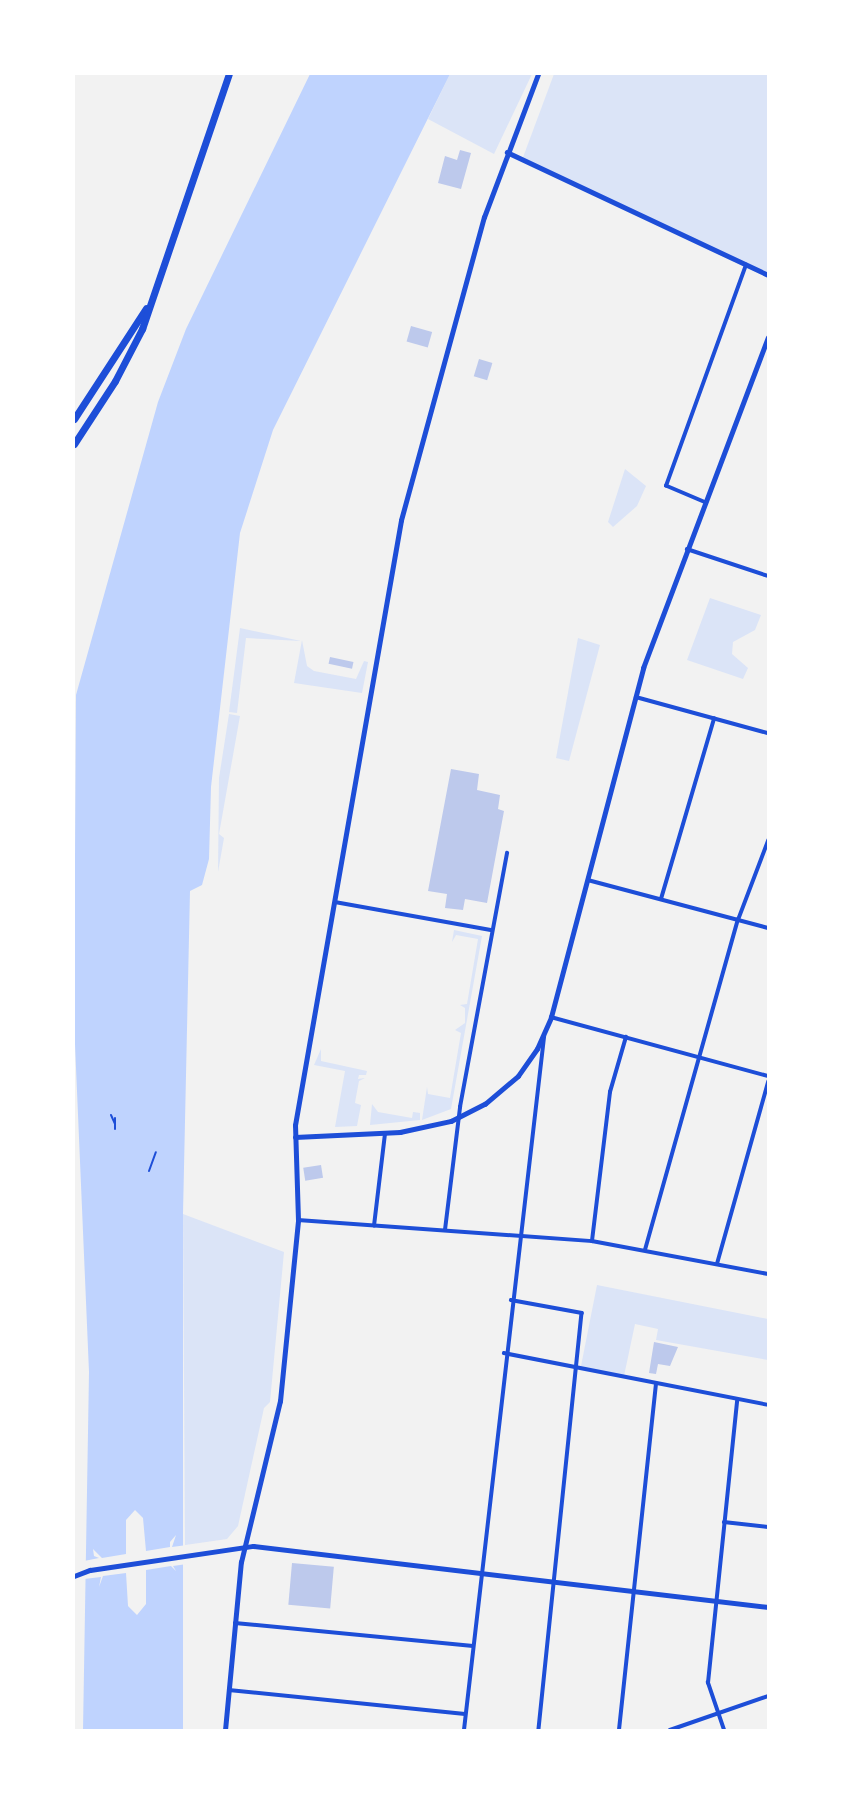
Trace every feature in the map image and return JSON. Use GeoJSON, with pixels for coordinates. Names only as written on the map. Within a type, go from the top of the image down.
{"type":"FeatureCollection","features":[{"type":"Feature","properties":{"kind":"highway"},"geometry":{"type":"LineString","coordinates":[[74,419],[113,361],[160,275],[228,74]]}},
{"type":"Feature","properties":{"kind":"highway"},"geometry":{"type":"LineString","coordinates":[[74,446],[142,329],[228,74]]}},
{"type":"Feature","properties":{"kind":"main road"},"geometry":{"type":"LineString","coordinates":[[225,1731],[227,1690],[244,1547],[280,1401],[298,1220],[294,1137],[401,520],[484,217],[538,74]]}},
{"type":"Feature","properties":{"kind":"main road"},"geometry":{"type":"LineString","coordinates":[[74,1576],[84,1571],[244,1547],[390,1560],[555,1585],[768,1607]]}},
{"type":"Feature","properties":{"kind":"street"},"geometry":{"type":"LineString","coordinates":[[507,152],[768,275]]}},
{"type":"Feature","properties":{"kind":"street"},"geometry":{"type":"LineString","coordinates":[[706,503],[666,486],[746,265]]}},
{"type":"Feature","properties":{"kind":"street"},"geometry":{"type":"LineString","coordinates":[[294,1137],[385,1134],[459,1118],[485,1104],[518,1076],[545,1031],[551,1017],[636,697],[687,549],[768,338]]}},
{"type":"Feature","properties":{"kind":"street"},"geometry":{"type":"LineString","coordinates":[[687,549],[768,576]]}},
{"type":"Feature","properties":{"kind":"street"},"geometry":{"type":"LineString","coordinates":[[636,697],[768,733]]}},
{"type":"Feature","properties":{"kind":"street"},"geometry":{"type":"LineString","coordinates":[[661,899],[714,719]]}},
{"type":"Feature","properties":{"kind":"street"},"geometry":{"type":"LineString","coordinates":[[645,1251],[738,920],[768,841]]}},
{"type":"Feature","properties":{"kind":"street"},"geometry":{"type":"LineString","coordinates":[[445,1230],[459,1118],[491,930],[508,853]]}},
{"type":"Feature","properties":{"kind":"street"},"geometry":{"type":"LineString","coordinates":[[588,880],[768,928]]}},
{"type":"Feature","properties":{"kind":"street"},"geometry":{"type":"LineString","coordinates":[[334,902],[491,930]]}},
{"type":"Feature","properties":{"kind":"street"},"geometry":{"type":"LineString","coordinates":[[551,1017],[768,1076]]}},
{"type":"Feature","properties":{"kind":"street"},"geometry":{"type":"LineString","coordinates":[[464,1731],[504,1353],[545,1031]]}},
{"type":"Feature","properties":{"kind":"street"},"geometry":{"type":"LineString","coordinates":[[592,1241],[610,1092],[626,1037]]}},
{"type":"Feature","properties":{"kind":"street"},"geometry":{"type":"LineString","coordinates":[[717,1264],[768,1083]]}},
{"type":"Feature","properties":{"kind":"street"},"geometry":{"type":"LineString","coordinates":[[374,1226],[385,1134]]}},
{"type":"Feature","properties":{"kind":"street"},"geometry":{"type":"LineString","coordinates":[[298,1220],[592,1241],[768,1274]]}},
{"type":"Feature","properties":{"kind":"street"},"geometry":{"type":"LineString","coordinates":[[511,1300],[582,1313],[539,1731]]}},
{"type":"Feature","properties":{"kind":"street"},"geometry":{"type":"LineString","coordinates":[[504,1353],[578,1370],[768,1405]]}},
{"type":"Feature","properties":{"kind":"street"},"geometry":{"type":"LineString","coordinates":[[619,1731],[656,1384]]}},
{"type":"Feature","properties":{"kind":"street"},"geometry":{"type":"LineString","coordinates":[[724,1731],[708,1683],[737,1399]]}},
{"type":"Feature","properties":{"kind":"street"},"geometry":{"type":"LineString","coordinates":[[723,1522],[768,1527]]}},
{"type":"Feature","properties":{"kind":"street"},"geometry":{"type":"LineString","coordinates":[[234,1623],[473,1646]]}},
{"type":"Feature","properties":{"kind":"street"},"geometry":{"type":"LineString","coordinates":[[227,1690],[466,1714]]}},
{"type":"Feature","properties":{"kind":"street"},"geometry":{"type":"LineString","coordinates":[[670,1731],[768,1696]]}},
{"type":"Feature","properties":{"kind":"path"},"geometry":{"type":"LineString","coordinates":[[111,1115],[115,1124]]}},
{"type":"Feature","properties":{"kind":"path"},"geometry":{"type":"LineString","coordinates":[[115,1118],[115,1129]]}},
{"type":"Feature","properties":{"kind":"path"},"geometry":{"type":"LineString","coordinates":[[149,1171],[156,1152]]}},
{"type":"Feature","properties":{"kind":"shaded area"},"geometry":{"type":"Polygon","coordinates":[[[450,74],[532,74],[494,154],[428,119],[450,74]]]}},
{"type":"Feature","properties":{"kind":"shaded area"},"geometry":{"type":"Polygon","coordinates":[[[554,74],[768,74],[768,278],[522,160],[554,74]]]}},
{"type":"Feature","properties":{"kind":"shaded area"},"geometry":{"type":"Polygon","coordinates":[[[625,469],[646,486],[637,506],[613,527],[608,522],[625,469]]]}},
{"type":"Feature","properties":{"kind":"shaded area"},"geometry":{"type":"Polygon","coordinates":[[[710,598],[761,615],[755,630],[733,642],[732,654],[748,668],[743,679],[687,660],[710,598]]]}},
{"type":"Feature","properties":{"kind":"shaded area"},"geometry":{"type":"Polygon","coordinates":[[[240,628],[301,641],[246,638],[237,713],[229,712],[240,628]]]}},
{"type":"Feature","properties":{"kind":"shaded area"},"geometry":{"type":"Polygon","coordinates":[[[578,638],[600,645],[569,761],[556,758],[578,638]]]}},
{"type":"Feature","properties":{"kind":"shaded area"},"geometry":{"type":"Polygon","coordinates":[[[302,640],[307,666],[314,671],[356,679],[364,661],[368,662],[362,693],[294,683],[302,640]]]}},
{"type":"Feature","properties":{"kind":"shaded area"},"geometry":{"type":"Polygon","coordinates":[[[229,714],[240,716],[219,834],[224,838],[218,872],[219,778],[229,714]]]}},
{"type":"Feature","properties":{"kind":"shaded area"},"geometry":{"type":"Polygon","coordinates":[[[454,930],[482,936],[451,1109],[422,1120],[427,1087],[428,1094],[450,1098],[461,1033],[455,1030],[465,1023],[465,1008],[460,1005],[467,1004],[478,939],[456,935],[452,942],[454,930]]]}},
{"type":"Feature","properties":{"kind":"shaded area"},"geometry":{"type":"Polygon","coordinates":[[[321,1049],[321,1061],[367,1071],[366,1075],[359,1075],[358,1079],[365,1078],[359,1081],[355,1103],[361,1105],[357,1126],[335,1127],[345,1071],[314,1065],[321,1049]]]}},
{"type":"Feature","properties":{"kind":"shaded area"},"geometry":{"type":"Polygon","coordinates":[[[372,1104],[378,1112],[412,1118],[413,1112],[420,1113],[420,1120],[370,1125],[372,1104]]]}},
{"type":"Feature","properties":{"kind":"shaded area"},"geometry":{"type":"Polygon","coordinates":[[[183,1214],[284,1252],[270,1402],[264,1408],[238,1526],[227,1539],[185,1545],[183,1214]]]}},
{"type":"Feature","properties":{"kind":"shaded area"},"geometry":{"type":"Polygon","coordinates":[[[597,1285],[768,1319],[768,1360],[656,1340],[658,1329],[635,1324],[624,1376],[581,1366],[597,1285]]]}},
{"type":"Feature","properties":{"kind":"water"},"geometry":{"type":"Polygon","coordinates":[[[310,74],[450,74],[273,430],[240,533],[211,787],[209,859],[202,885],[190,891],[183,1214],[183,1730],[83,1730],[89,1372],[74,1021],[76,695],[158,402],[186,329],[310,74]]]}},
{"type":"Feature","properties":{"kind":"pier"},"geometry":{"type":"Polygon","coordinates":[[[135,1510],[143,1518],[146,1551],[170,1547],[170,1542],[176,1535],[172,1547],[187,1545],[187,1564],[173,1566],[176,1571],[171,1566],[146,1570],[146,1604],[137,1615],[128,1606],[126,1573],[103,1576],[99,1587],[101,1577],[84,1579],[84,1561],[99,1558],[94,1556],[93,1549],[102,1558],[126,1554],[126,1520],[135,1510]]]}},
{"type":"Feature","properties":{"kind":"building"},"geometry":{"type":"Polygon","coordinates":[[[460,150],[471,153],[461,189],[438,183],[445,156],[457,160],[460,150]]]}},
{"type":"Feature","properties":{"kind":"building"},"geometry":{"type":"Polygon","coordinates":[[[411,326],[432,332],[428,347],[407,341],[411,326]]]}},
{"type":"Feature","properties":{"kind":"building"},"geometry":{"type":"Polygon","coordinates":[[[479,359],[492,363],[487,380],[474,376],[479,359]]]}},
{"type":"Feature","properties":{"kind":"building"},"geometry":{"type":"Polygon","coordinates":[[[330,657],[353,662],[352,669],[329,664],[330,657]]]}},
{"type":"Feature","properties":{"kind":"building"},"geometry":{"type":"Polygon","coordinates":[[[451,769],[479,774],[477,790],[500,795],[498,809],[504,811],[487,903],[465,899],[463,910],[445,908],[447,894],[428,891],[451,769]]]}},
{"type":"Feature","properties":{"kind":"building"},"geometry":{"type":"Polygon","coordinates":[[[321,1165],[323,1178],[305,1181],[303,1168],[321,1165]]]}},
{"type":"Feature","properties":{"kind":"building"},"geometry":{"type":"Polygon","coordinates":[[[654,1342],[678,1347],[670,1366],[658,1364],[656,1374],[649,1373],[654,1342]]]}},
{"type":"Feature","properties":{"kind":"building"},"geometry":{"type":"Polygon","coordinates":[[[292,1563],[334,1567],[330,1609],[288,1605],[292,1563]]]}}]}
